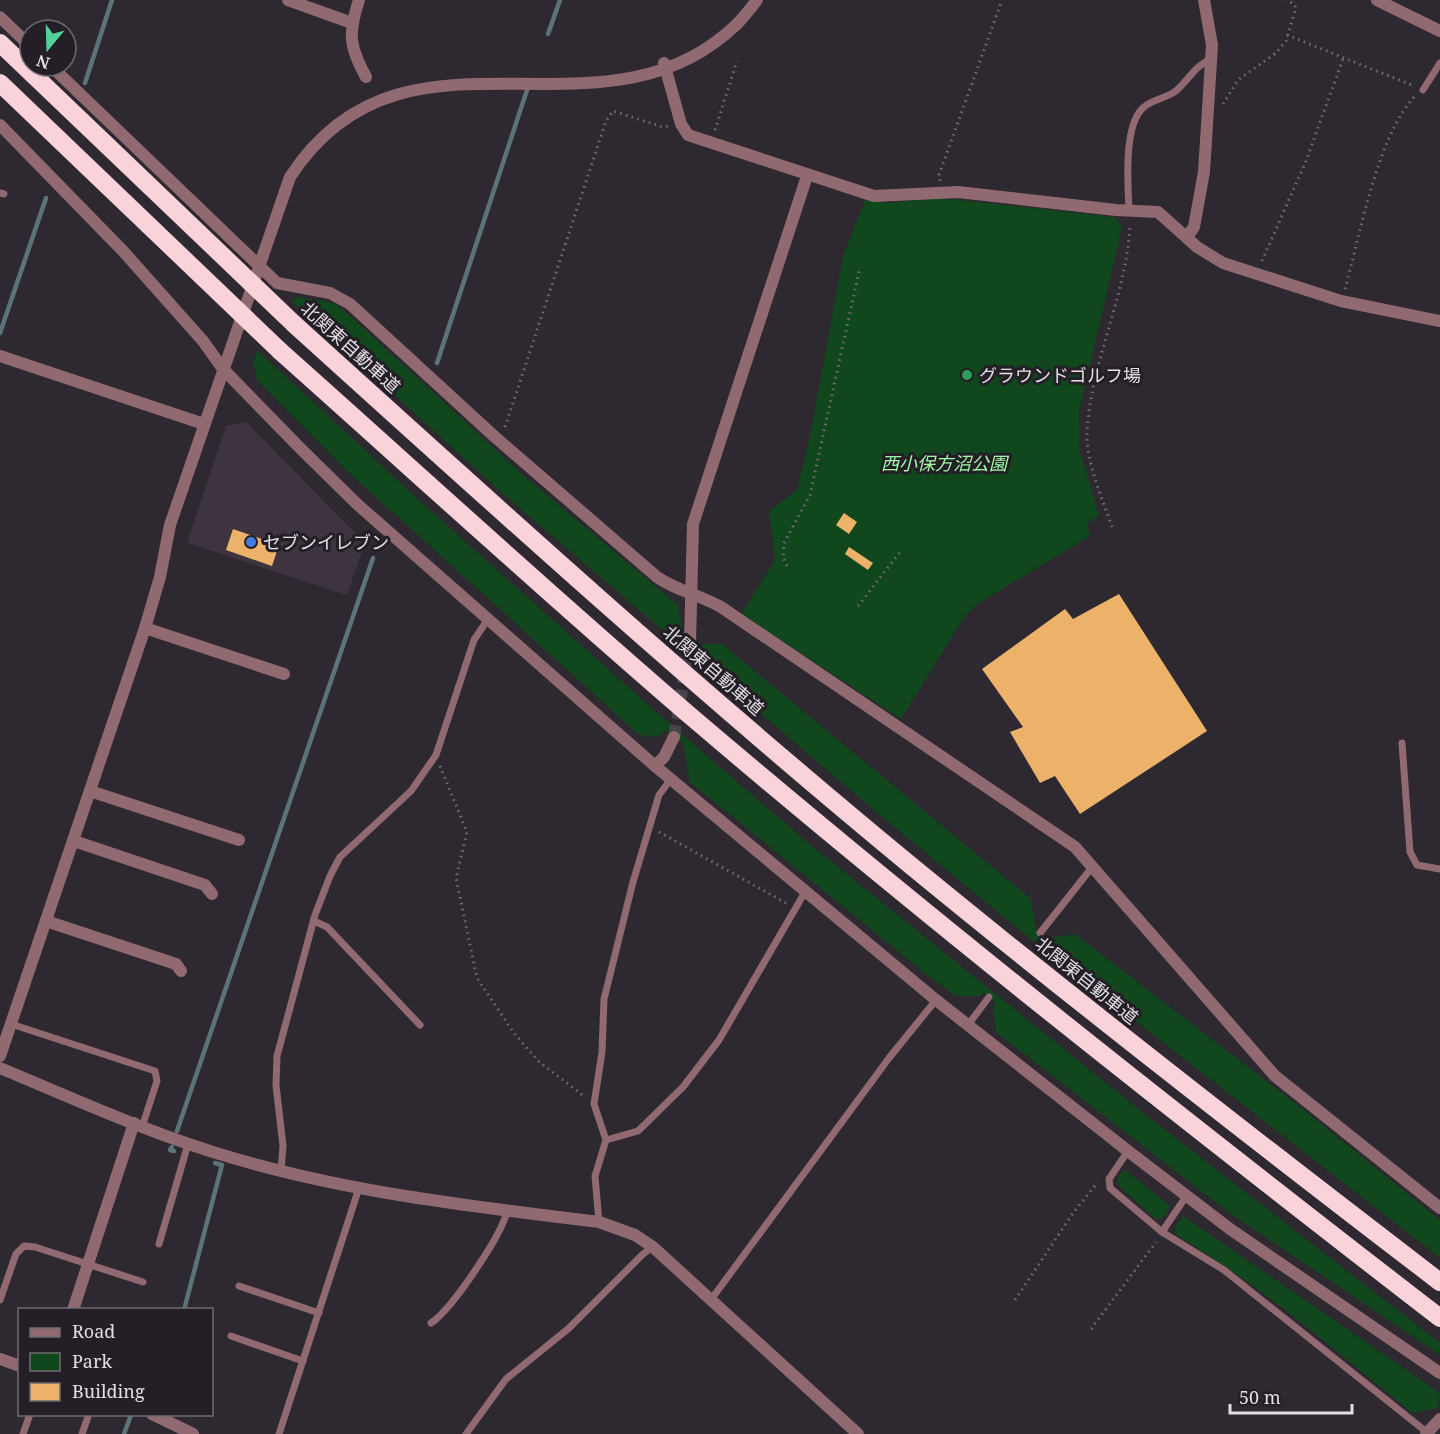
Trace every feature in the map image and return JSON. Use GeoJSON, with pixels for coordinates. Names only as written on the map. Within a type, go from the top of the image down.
{"type":"FeatureCollection","features":[{"type":"Feature","properties":{"kind":"highway","name":"北関東自動車道"},"geometry":{"type":"LineString","coordinates":[[0,43],[294,324],[584,586],[909,864],[1230,1122],[1440,1282]]}},
{"type":"Feature","properties":{"kind":"highway"},"geometry":{"type":"LineString","coordinates":[[0,83],[280,351],[576,616],[864,862],[1139,1085],[1440,1318]]}},
{"type":"Feature","properties":{"kind":"street"},"geometry":{"type":"LineString","coordinates":[[288,0],[352,23]]}},
{"type":"Feature","properties":{"kind":"street"},"geometry":{"type":"LineString","coordinates":[[359,0],[352,23],[350,42],[367,78]]}},
{"type":"Feature","properties":{"kind":"street"},"geometry":{"type":"LineString","coordinates":[[604,68],[636,68],[664,63],[712,43],[736,25],[757,0]]}},
{"type":"Feature","properties":{"kind":"street"},"geometry":{"type":"LineString","coordinates":[[1187,237],[1194,227],[1204,172],[1212,45],[1204,0]]}},
{"type":"Feature","properties":{"kind":"street"},"geometry":{"type":"LineString","coordinates":[[1377,0],[1440,31]]}},
{"type":"Feature","properties":{"kind":"street"},"geometry":{"type":"LineString","coordinates":[[0,18],[18,35]]}},
{"type":"Feature","properties":{"kind":"street"},"geometry":{"type":"LineString","coordinates":[[664,63],[681,124],[688,135],[807,176],[873,196],[941,192],[1014,196],[1158,212],[1216,260],[1341,301],[1440,321]]}},
{"type":"Feature","properties":{"kind":"street"},"geometry":{"type":"LineString","coordinates":[[63,78],[277,283],[330,293],[350,304],[495,437],[657,577],[672,588],[707,599],[721,607],[1062,837],[1093,866],[1275,1076],[1440,1208]]}},
{"type":"Feature","properties":{"kind":"street"},"geometry":{"type":"LineString","coordinates":[[0,125],[123,251],[203,341],[223,369],[357,504],[655,766],[936,1000],[1186,1195],[1230,1229],[1440,1373]]}},
{"type":"Feature","properties":{"kind":"street"},"geometry":{"type":"LineString","coordinates":[[0,1056],[145,628],[160,577],[170,525],[204,424],[290,177],[304,146],[317,127]]}},
{"type":"Feature","properties":{"kind":"street"},"geometry":{"type":"LineString","coordinates":[[690,643],[693,524],[807,176]]}},
{"type":"Feature","properties":{"kind":"street"},"geometry":{"type":"LineString","coordinates":[[0,356],[204,424]]}},
{"type":"Feature","properties":{"kind":"street"},"geometry":{"type":"LineString","coordinates":[[145,628],[284,674]]}},
{"type":"Feature","properties":{"kind":"street"},"geometry":{"type":"LineString","coordinates":[[655,766],[664,757],[674,737]]}},
{"type":"Feature","properties":{"kind":"street"},"geometry":{"type":"LineString","coordinates":[[90,790],[239,840]]}},
{"type":"Feature","properties":{"kind":"street"},"geometry":{"type":"LineString","coordinates":[[74,841],[205,885],[212,894]]}},
{"type":"Feature","properties":{"kind":"street"},"geometry":{"type":"LineString","coordinates":[[46,921],[176,964],[181,971]]}},
{"type":"Feature","properties":{"kind":"street"},"geometry":{"type":"LineString","coordinates":[[0,1068],[138,1125],[281,1172],[359,1188],[507,1211],[599,1222],[634,1235],[653,1247],[858,1434]]}},
{"type":"Feature","properties":{"kind":"street"},"geometry":{"type":"LineString","coordinates":[[74,1308],[138,1125]]}},
{"type":"Feature","properties":{"kind":"street"},"geometry":{"type":"LineString","coordinates":[[0,1359],[18,1365]]}},
{"type":"Feature","properties":{"kind":"street"},"geometry":{"type":"LineString","coordinates":[[156,1416],[193,1434]]}},
{"type":"Feature","properties":{"kind":"street"},"geometry":{"type":"LineString","coordinates":[[1428,1434],[1440,1419]]}},
{"type":"Feature","properties":{"kind":"lane"},"geometry":{"type":"LineString","coordinates":[[1129,210],[1127,147],[1140,112],[1146,105],[1174,92],[1199,65],[1211,59]]}},
{"type":"Feature","properties":{"kind":"lane"},"geometry":{"type":"LineString","coordinates":[[1423,90],[1440,63]]}},
{"type":"Feature","properties":{"kind":"lane"},"geometry":{"type":"LineString","coordinates":[[281,1172],[284,1146],[276,1085],[278,1056],[314,921],[330,876],[340,857],[411,791],[436,755],[474,640],[488,619]]}},
{"type":"Feature","properties":{"kind":"lane"},"geometry":{"type":"LineString","coordinates":[[1402,743],[1410,852],[1417,865],[1440,869]]}},
{"type":"Feature","properties":{"kind":"lane"},"geometry":{"type":"LineString","coordinates":[[599,1222],[595,1176],[606,1140],[594,1104],[602,1052],[607,979],[649,826],[659,795],[670,779]]}},
{"type":"Feature","properties":{"kind":"lane"},"geometry":{"type":"LineString","coordinates":[[1040,933],[1093,866]]}},
{"type":"Feature","properties":{"kind":"lane"},"geometry":{"type":"LineString","coordinates":[[606,1140],[638,1131],[683,1087],[719,1040],[805,892]]}},
{"type":"Feature","properties":{"kind":"lane"},"geometry":{"type":"LineString","coordinates":[[314,921],[327,927],[420,1025]]}},
{"type":"Feature","properties":{"kind":"lane"},"geometry":{"type":"LineString","coordinates":[[968,1024],[989,997]]}},
{"type":"Feature","properties":{"kind":"lane"},"geometry":{"type":"LineString","coordinates":[[710,1301],[889,1058],[936,1000]]}},
{"type":"Feature","properties":{"kind":"lane"},"geometry":{"type":"LineString","coordinates":[[11,1024],[155,1071],[157,1082],[138,1125]]}},
{"type":"Feature","properties":{"kind":"lane"},"geometry":{"type":"LineString","coordinates":[[159,1244],[188,1143]]}},
{"type":"Feature","properties":{"kind":"lane"},"geometry":{"type":"LineString","coordinates":[[1128,1150],[1108,1179],[1110,1188],[1162,1232],[1224,1270],[1428,1434]]}},
{"type":"Feature","properties":{"kind":"lane"},"geometry":{"type":"LineString","coordinates":[[279,1434],[359,1188]]}},
{"type":"Feature","properties":{"kind":"lane"},"geometry":{"type":"LineString","coordinates":[[1162,1232],[1186,1195]]}},
{"type":"Feature","properties":{"kind":"lane"},"geometry":{"type":"LineString","coordinates":[[431,1323],[446,1310],[503,1228],[507,1211]]}},
{"type":"Feature","properties":{"kind":"lane"},"geometry":{"type":"LineString","coordinates":[[0,1300],[16,1254],[24,1246],[35,1247],[142,1282]]}},
{"type":"Feature","properties":{"kind":"lane"},"geometry":{"type":"LineString","coordinates":[[466,1434],[506,1379],[568,1329],[643,1254],[653,1247]]}},
{"type":"Feature","properties":{"kind":"lane"},"geometry":{"type":"LineString","coordinates":[[239,1286],[320,1313]]}},
{"type":"Feature","properties":{"kind":"lane"},"geometry":{"type":"LineString","coordinates":[[231,1336],[303,1361]]}},
{"type":"Feature","properties":{"kind":"lane"},"geometry":{"type":"LineString","coordinates":[[23,1434],[29,1416]]}},
{"type":"Feature","properties":{"kind":"lane"},"geometry":{"type":"LineString","coordinates":[[82,1434],[87,1416]]}},
{"type":"Feature","properties":{"kind":"path"},"geometry":{"type":"LineString","coordinates":[[941,192],[939,175],[1002,0]]}},
{"type":"Feature","properties":{"kind":"path"},"geometry":{"type":"LineString","coordinates":[[1206,119],[1222,105],[1238,80],[1276,53],[1287,35],[1296,8],[1286,0]]}},
{"type":"Feature","properties":{"kind":"path"},"geometry":{"type":"LineString","coordinates":[[1287,35],[1344,56],[1423,90],[1400,113],[1382,157],[1341,301]]}},
{"type":"Feature","properties":{"kind":"path"},"geometry":{"type":"LineString","coordinates":[[1257,273],[1306,160],[1344,56]]}},
{"type":"Feature","properties":{"kind":"path"},"geometry":{"type":"LineString","coordinates":[[711,143],[737,61]]}},
{"type":"Feature","properties":{"kind":"path"},"geometry":{"type":"LineString","coordinates":[[495,437],[505,426],[606,121],[613,111],[663,127],[681,124]]}},
{"type":"Feature","properties":{"kind":"path"},"geometry":{"type":"LineString","coordinates":[[1112,527],[1094,470],[1087,436],[1099,365],[1127,251],[1129,210]]}},
{"type":"Feature","properties":{"kind":"path"},"geometry":{"type":"LineString","coordinates":[[787,566],[783,558],[784,543],[810,495],[860,267]]}},
{"type":"Feature","properties":{"kind":"path"},"geometry":{"type":"LineString","coordinates":[[858,606],[900,552]]}},
{"type":"Feature","properties":{"kind":"path"},"geometry":{"type":"LineString","coordinates":[[436,755],[467,832],[456,878],[477,978],[514,1033],[538,1061],[594,1104]]}},
{"type":"Feature","properties":{"kind":"path"},"geometry":{"type":"LineString","coordinates":[[649,826],[779,901],[795,906]]}},
{"type":"Feature","properties":{"kind":"path"},"geometry":{"type":"LineString","coordinates":[[1015,1300],[1073,1213],[1098,1182],[1108,1179]]}},
{"type":"Feature","properties":{"kind":"path"},"geometry":{"type":"LineString","coordinates":[[1091,1329],[1109,1308],[1162,1232]]}},
{"type":"Feature","properties":{"kind":"shaded area"},"geometry":{"type":"Polygon","coordinates":[[[246,422],[365,543],[347,595],[187,543],[226,426],[246,422]]]}},
{"type":"Feature","properties":{"kind":"green space","name":"西小保方沼公園"},"geometry":{"type":"Polygon","coordinates":[[[939,198],[1115,217],[1122,228],[1079,412],[1080,451],[1099,516],[1087,523],[1090,536],[976,605],[965,616],[901,719],[741,614],[775,560],[769,511],[797,490],[808,446],[844,253],[865,200],[890,203],[939,198]]]}},
{"type":"Feature","properties":{"kind":"green space"},"geometry":{"type":"Polygon","coordinates":[[[298,297],[334,303],[349,315],[524,476],[678,605],[683,631],[681,638],[701,649],[702,644],[722,644],[1031,899],[1036,929],[1046,939],[1075,934],[1304,1110],[1440,1220],[1440,1258],[1039,946],[881,816],[510,500],[291,301],[298,297]]]}},
{"type":"Feature","properties":{"kind":"green space"},"geometry":{"type":"Polygon","coordinates":[[[258,351],[421,502],[655,711],[807,842],[1137,1108],[1440,1343],[1440,1355],[1227,1211],[996,1032],[993,1008],[995,1002],[983,992],[979,996],[956,996],[932,979],[690,782],[683,743],[664,730],[661,735],[646,737],[637,733],[348,472],[257,380],[253,361],[258,351]]]}},
{"type":"Feature","properties":{"kind":"green space"},"geometry":{"type":"Polygon","coordinates":[[[1124,1169],[1170,1206],[1165,1216],[1157,1220],[1119,1186],[1117,1180],[1124,1169]]]}},
{"type":"Feature","properties":{"kind":"green space"},"geometry":{"type":"Polygon","coordinates":[[[1183,1216],[1440,1393],[1437,1408],[1412,1413],[1268,1297],[1176,1235],[1175,1227],[1183,1216]]]}},
{"type":"Feature","properties":{"kind":"building"},"geometry":{"type":"Polygon","coordinates":[[[844,513],[857,522],[849,534],[836,525],[844,513]]]}},
{"type":"Feature","properties":{"kind":"building"},"geometry":{"type":"Polygon","coordinates":[[[233,529],[279,545],[272,566],[226,550],[233,529]]]}},
{"type":"Feature","properties":{"kind":"building"},"geometry":{"type":"Polygon","coordinates":[[[849,547],[873,563],[868,570],[845,554],[849,547]]]}},
{"type":"Feature","properties":{"kind":"building"},"geometry":{"type":"Polygon","coordinates":[[[1119,594],[1207,731],[1080,814],[1055,776],[1040,783],[1010,732],[1023,727],[982,669],[1065,609],[1073,619],[1119,594]]]}},
{"type":"Feature","properties":{"kind":"waterway"},"geometry":{"type":"LineString","coordinates":[[85,83],[112,0]]}},
{"type":"Feature","properties":{"kind":"waterway"},"geometry":{"type":"LineString","coordinates":[[548,34],[560,0]]}},
{"type":"Feature","properties":{"kind":"waterway"},"geometry":{"type":"LineString","coordinates":[[437,363],[528,87]]}},
{"type":"Feature","properties":{"kind":"waterway"},"geometry":{"type":"LineString","coordinates":[[0,333],[46,198]]}},
{"type":"Feature","properties":{"kind":"waterway"},"geometry":{"type":"LineString","coordinates":[[177,1131],[373,558]]}},
{"type":"Feature","properties":{"kind":"waterway"},"geometry":{"type":"LineString","coordinates":[[172,1147],[170,1150],[174,1151]]}},
{"type":"Feature","properties":{"kind":"waterway"},"geometry":{"type":"LineString","coordinates":[[185,1308],[222,1165],[215,1163]]}},
{"type":"Feature","properties":{"kind":"waterway"},"geometry":{"type":"LineString","coordinates":[[124,1434],[131,1416]]}},
{"type":"Feature","properties":{"kind":"tunnel"},"geometry":{"type":"LineString","coordinates":[[674,737],[690,643]]}},
{"type":"Feature","properties":{"kind":"place","name":"グラウンドゴルフ場"},"geometry":{"type":"Point","coordinates":[967,375]}},
{"type":"Feature","properties":{"kind":"place","name":"セブンイレブン"},"geometry":{"type":"Point","coordinates":[251,542]}}]}
